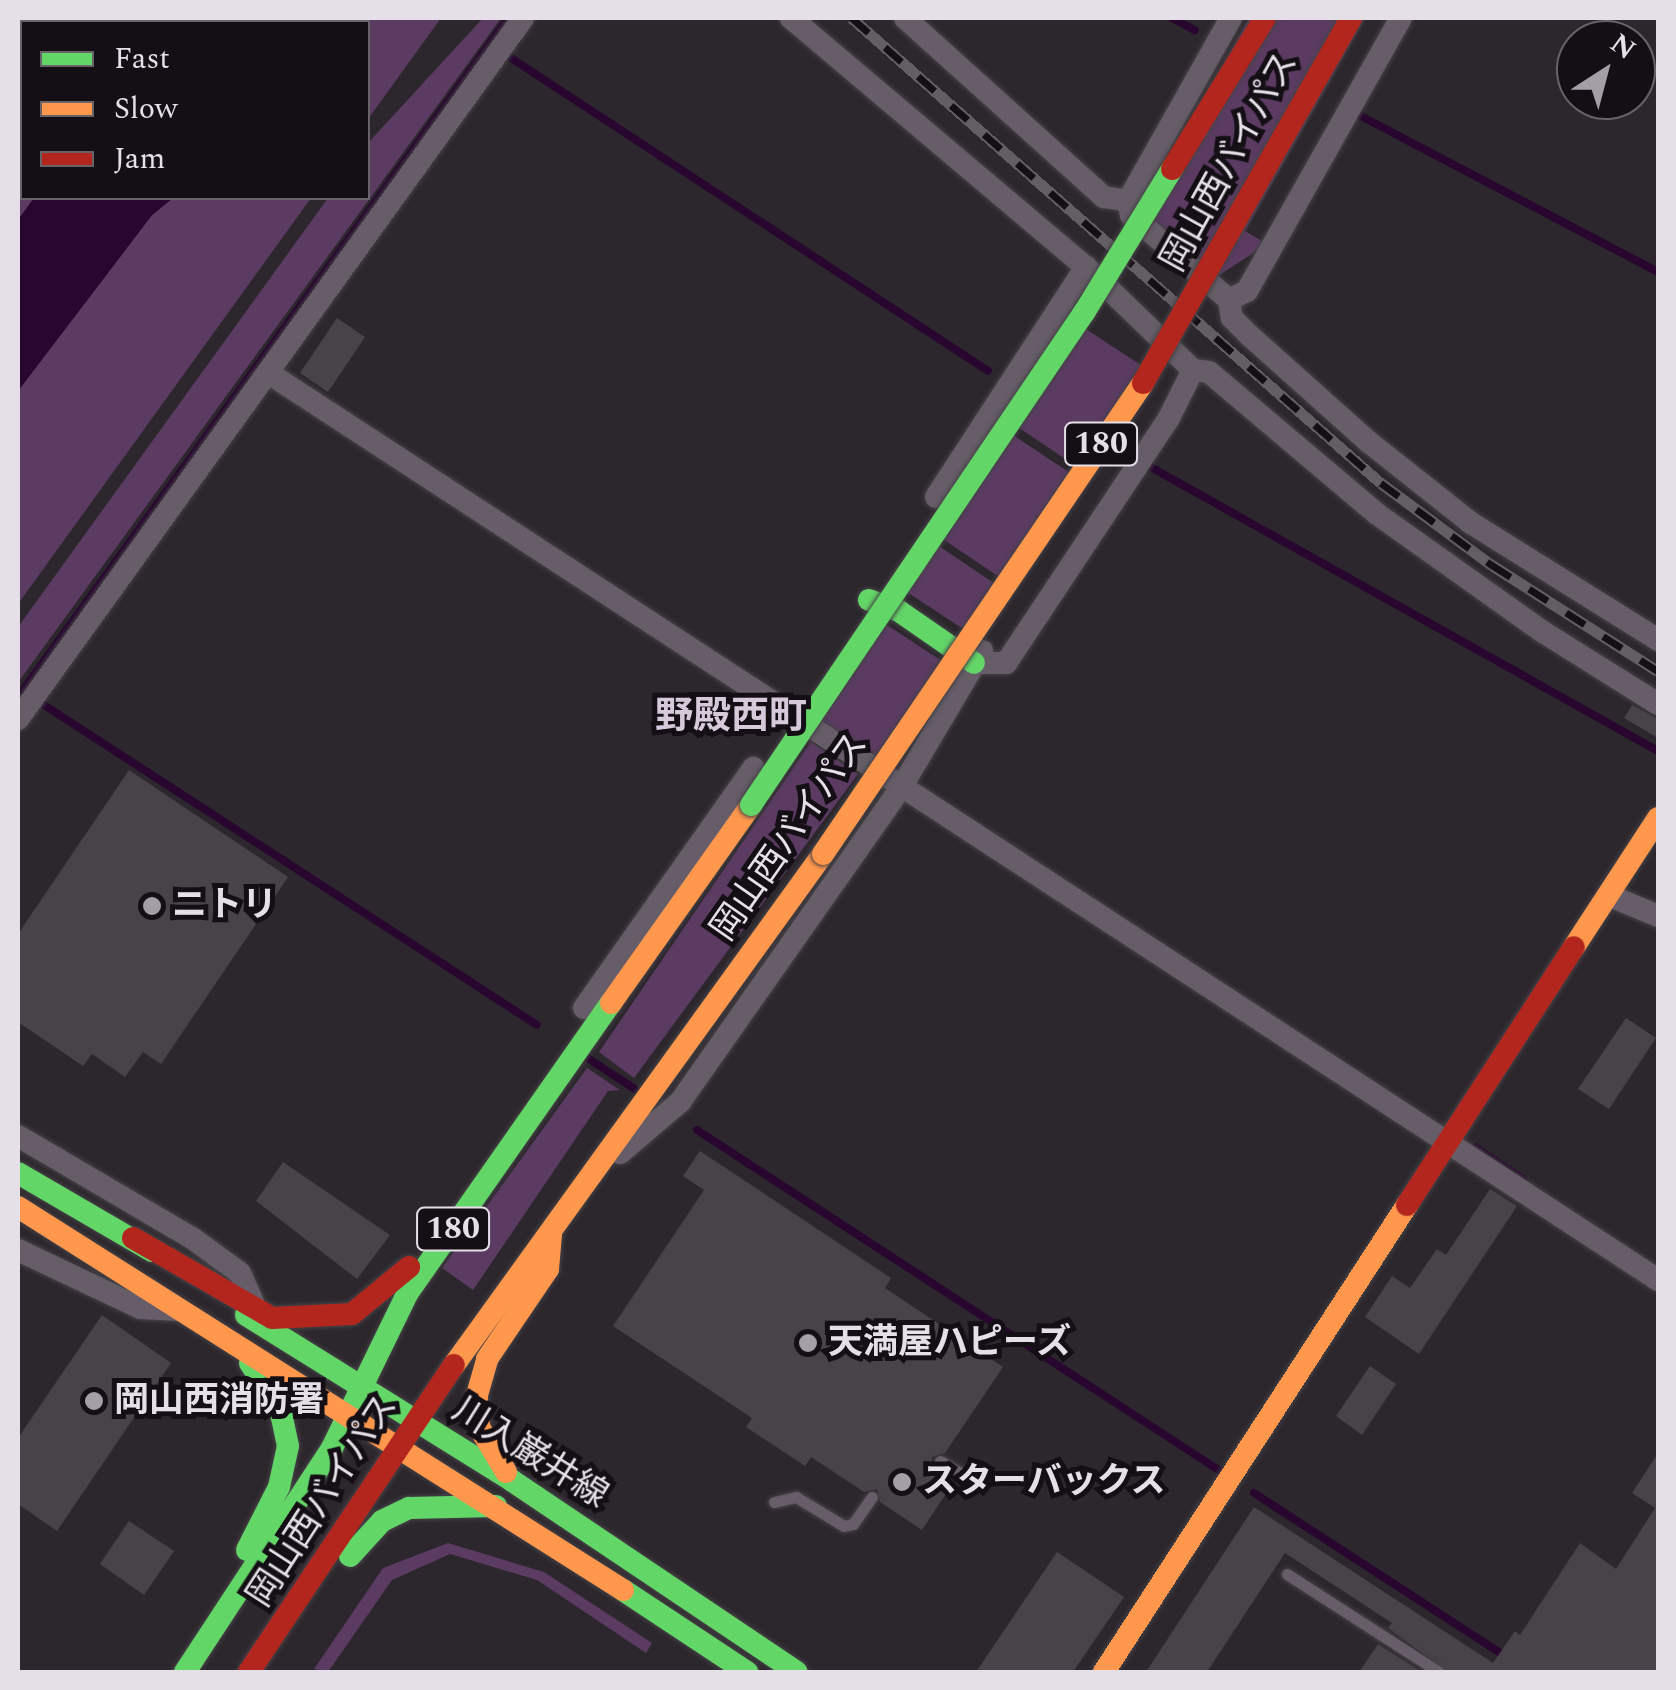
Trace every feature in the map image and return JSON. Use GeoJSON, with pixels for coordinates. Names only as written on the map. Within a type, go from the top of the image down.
{"type":"FeatureCollection","features":[{"type":"Feature","properties":{"kind":"main road","name":"岡山西バイパス"},"geometry":{"type":"LineString","coordinates":[[186,1672],[235,1603],[347,1416],[407,1294],[751,805],[1085,311],[1264,18]]}},
{"type":"Feature","properties":{"kind":"main road","name":"岡山西バイパス"},"geometry":{"type":"LineString","coordinates":[[249,1672],[281,1633],[416,1422],[823,854],[1158,361],[1351,18]]}},
{"type":"Feature","properties":{"kind":"main road"},"geometry":{"type":"LineString","coordinates":[[869,600],[899,611],[974,663]]}},
{"type":"Feature","properties":{"kind":"main road"},"geometry":{"type":"LineString","coordinates":[[1104,1672],[1658,818]]}},
{"type":"Feature","properties":{"kind":"main road","name":"川入巌井線"},"geometry":{"type":"LineString","coordinates":[[18,1172],[133,1238],[360,1389],[511,1480],[797,1672]]}},
{"type":"Feature","properties":{"kind":"main road"},"geometry":{"type":"LineString","coordinates":[[263,1312],[325,1320],[368,1305],[398,1282],[446,1218],[484,1184]]}},
{"type":"Feature","properties":{"kind":"main road","name":"川入巌井線"},"geometry":{"type":"LineString","coordinates":[[18,1207],[496,1506],[747,1672]]}},
{"type":"Feature","properties":{"kind":"main road"},"geometry":{"type":"LineString","coordinates":[[511,1480],[480,1426],[477,1395],[487,1359],[548,1269],[551,1234]]}},
{"type":"Feature","properties":{"kind":"main road"},"geometry":{"type":"LineString","coordinates":[[133,1238],[263,1312],[335,1361],[360,1389]]}},
{"type":"Feature","properties":{"kind":"main road"},"geometry":{"type":"LineString","coordinates":[[227,1339],[269,1388],[288,1446],[279,1488],[245,1554],[235,1603]]}},
{"type":"Feature","properties":{"kind":"main road"},"geometry":{"type":"LineString","coordinates":[[281,1633],[318,1602],[382,1521],[429,1503],[496,1506]]}},
{"type":"Feature","properties":{"kind":"street"},"geometry":{"type":"LineString","coordinates":[[18,719],[523,18]]}},
{"type":"Feature","properties":{"kind":"street"},"geometry":{"type":"LineString","coordinates":[[791,18],[1086,266],[1193,370],[1209,372],[1392,525],[1658,704]]}},
{"type":"Feature","properties":{"kind":"street"},"geometry":{"type":"LineString","coordinates":[[905,18],[1104,197],[1128,201]]}},
{"type":"Feature","properties":{"kind":"street"},"geometry":{"type":"LineString","coordinates":[[1232,18],[1128,201],[1131,215],[1229,300],[1232,318],[1249,336],[1385,455],[1471,523],[1658,640]]}},
{"type":"Feature","properties":{"kind":"street"},"geometry":{"type":"LineString","coordinates":[[1249,232],[1373,18]]}},
{"type":"Feature","properties":{"kind":"street"},"geometry":{"type":"LineString","coordinates":[[1229,300],[1247,291],[1401,18]]}},
{"type":"Feature","properties":{"kind":"street"},"geometry":{"type":"LineString","coordinates":[[521,1136],[566,1035],[869,600],[1086,266]]}},
{"type":"Feature","properties":{"kind":"street"},"geometry":{"type":"LineString","coordinates":[[974,663],[1006,664],[1184,395],[1193,370]]}},
{"type":"Feature","properties":{"kind":"street"},"geometry":{"type":"LineString","coordinates":[[270,374],[1658,1280]]}},
{"type":"Feature","properties":{"kind":"street"},"geometry":{"type":"LineString","coordinates":[[593,1173],[680,1102],[902,786],[966,687],[974,663],[1138,418]]}},
{"type":"Feature","properties":{"kind":"street"},"geometry":{"type":"LineString","coordinates":[[1608,894],[1658,916]]}},
{"type":"Feature","properties":{"kind":"street"},"geometry":{"type":"LineString","coordinates":[[18,1136],[102,1181],[230,1265],[251,1289],[263,1312]]}},
{"type":"Feature","properties":{"kind":"street"},"geometry":{"type":"LineString","coordinates":[[21,1259],[140,1308],[182,1310]]}},
{"type":"Feature","properties":{"kind":"lane"},"geometry":{"type":"LineString","coordinates":[[940,1461],[976,1482]]}},
{"type":"Feature","properties":{"kind":"lane"},"geometry":{"type":"LineString","coordinates":[[774,1502],[796,1497],[844,1526],[852,1524],[872,1497]]}},
{"type":"Feature","properties":{"kind":"lane"},"geometry":{"type":"LineString","coordinates":[[1286,1574],[1439,1672]]}},
{"type":"Feature","properties":{"kind":"shaded area"},"geometry":{"type":"Polygon","coordinates":[[[164,18],[274,18],[218,20],[164,18]]]}},
{"type":"Feature","properties":{"kind":"shaded area"},"geometry":{"type":"Polygon","coordinates":[[[441,18],[370,116],[370,20],[273,20],[441,18]]]}},
{"type":"Feature","properties":{"kind":"shaded area"},"geometry":{"type":"Polygon","coordinates":[[[483,18],[501,18],[370,198],[370,141],[483,18]]]}},
{"type":"Feature","properties":{"kind":"shaded area"},"geometry":{"type":"Polygon","coordinates":[[[1249,18],[1365,18],[1245,231],[1267,244],[1218,276],[1142,211],[1249,18]]]}},
{"type":"Feature","properties":{"kind":"shaded area"},"geometry":{"type":"Polygon","coordinates":[[[20,152],[20,200],[33,200],[18,220],[20,152]]]}},
{"type":"Feature","properties":{"kind":"shaded area"},"geometry":{"type":"Polygon","coordinates":[[[33,200],[171,200],[152,215],[18,391],[18,220],[33,200]]]}},
{"type":"Feature","properties":{"kind":"shaded area"},"geometry":{"type":"Polygon","coordinates":[[[171,200],[310,200],[18,604],[18,391],[152,215],[171,200]]]}},
{"type":"Feature","properties":{"kind":"shaded area"},"geometry":{"type":"Polygon","coordinates":[[[327,200],[369,200],[19,681],[18,627],[327,200]]]}},
{"type":"Feature","properties":{"kind":"shaded area"},"geometry":{"type":"Polygon","coordinates":[[[1066,316],[1156,375],[1089,475],[1000,415],[1066,316]]]}},
{"type":"Feature","properties":{"kind":"shaded area"},"geometry":{"type":"Polygon","coordinates":[[[998,418],[995,423],[1084,482],[1012,591],[1014,587],[925,527],[998,418]]]}},
{"type":"Feature","properties":{"kind":"shaded area"},"geometry":{"type":"Polygon","coordinates":[[[921,533],[1010,594],[985,631],[960,627],[910,594],[885,588],[921,533]]]}},
{"type":"Feature","properties":{"kind":"shaded area"},"geometry":{"type":"Polygon","coordinates":[[[887,625],[942,661],[891,771],[806,713],[887,625]]]}},
{"type":"Feature","properties":{"kind":"shaded area"},"geometry":{"type":"Polygon","coordinates":[[[811,742],[858,774],[634,1078],[599,1052],[811,742]]]}},
{"type":"Feature","properties":{"kind":"shaded area"},"geometry":{"type":"Polygon","coordinates":[[[587,1068],[620,1090],[608,1091],[473,1290],[442,1268],[587,1068]]]}},
{"type":"Feature","properties":{"kind":"shaded area"},"geometry":{"type":"Polygon","coordinates":[[[448,1543],[544,1572],[652,1643],[646,1653],[537,1580],[450,1554],[392,1580],[328,1672],[314,1669],[383,1568],[448,1543]]]}},
{"type":"Feature","properties":{"kind":"building"},"geometry":{"type":"Polygon","coordinates":[[[337,318],[365,337],[328,392],[300,373],[337,318]]]}},
{"type":"Feature","properties":{"kind":"building"},"geometry":{"type":"Polygon","coordinates":[[[1632,705],[1658,719],[1658,738],[1624,718],[1632,705]]]}},
{"type":"Feature","properties":{"kind":"building","name":"ニトリ"},"geometry":{"type":"Polygon","coordinates":[[[129,770],[288,877],[161,1064],[143,1052],[125,1077],[92,1054],[83,1066],[18,1022],[18,934],[129,770]]]}},
{"type":"Feature","properties":{"kind":"building"},"geometry":{"type":"Polygon","coordinates":[[[1626,1018],[1656,1038],[1609,1109],[1578,1089],[1626,1018]]]}},
{"type":"Feature","properties":{"kind":"building"},"geometry":{"type":"Polygon","coordinates":[[[700,1151],[891,1278],[885,1288],[1003,1367],[945,1453],[932,1457],[931,1474],[951,1486],[922,1530],[880,1502],[877,1489],[864,1492],[811,1457],[805,1466],[746,1427],[752,1418],[613,1326],[704,1190],[683,1176],[700,1151]]]}},
{"type":"Feature","properties":{"kind":"building"},"geometry":{"type":"Polygon","coordinates":[[[283,1162],[390,1235],[357,1279],[256,1201],[283,1162]]]}},
{"type":"Feature","properties":{"kind":"building"},"geometry":{"type":"Polygon","coordinates":[[[1490,1189],[1517,1206],[1419,1354],[1365,1317],[1392,1276],[1410,1288],[1437,1249],[1446,1255],[1490,1189]]]}},
{"type":"Feature","properties":{"kind":"building","name":"岡山西消防署"},"geometry":{"type":"Polygon","coordinates":[[[102,1315],[171,1363],[57,1531],[18,1504],[18,1438],[102,1315]]]}},
{"type":"Feature","properties":{"kind":"building"},"geometry":{"type":"Polygon","coordinates":[[[1370,1366],[1396,1384],[1362,1435],[1336,1416],[1370,1366]]]}},
{"type":"Feature","properties":{"kind":"building"},"geometry":{"type":"Polygon","coordinates":[[[1658,1453],[1658,1672],[1448,1672],[1388,1628],[1392,1623],[1285,1553],[1207,1672],[1146,1672],[1254,1507],[1493,1663],[1515,1631],[1520,1635],[1580,1543],[1616,1569],[1655,1508],[1632,1493],[1658,1453]]]}},
{"type":"Feature","properties":{"kind":"building"},"geometry":{"type":"Polygon","coordinates":[[[129,1521],[174,1551],[144,1595],[100,1564],[129,1521]]]}},
{"type":"Feature","properties":{"kind":"building"},"geometry":{"type":"Polygon","coordinates":[[[1057,1552],[1124,1597],[1073,1672],[976,1672],[1057,1552]]]}},
{"type":"Feature","properties":{"kind":"building"},"geometry":{"type":"Polygon","coordinates":[[[1378,1644],[1422,1672],[1359,1672],[1378,1644]]]}},
{"type":"Feature","properties":{"kind":"waterway"},"geometry":{"type":"LineString","coordinates":[[18,697],[508,18]]}},
{"type":"Feature","properties":{"kind":"waterway"},"geometry":{"type":"LineString","coordinates":[[1172,18],[1195,30]]}},
{"type":"Feature","properties":{"kind":"waterway"},"geometry":{"type":"LineString","coordinates":[[508,56],[988,371]]}},
{"type":"Feature","properties":{"kind":"waterway"},"geometry":{"type":"LineString","coordinates":[[1359,115],[1658,272]]}},
{"type":"Feature","properties":{"kind":"waterway"},"geometry":{"type":"LineString","coordinates":[[1147,465],[1658,751]]}},
{"type":"Feature","properties":{"kind":"waterway"},"geometry":{"type":"LineString","coordinates":[[41,703],[537,1025]]}},
{"type":"Feature","properties":{"kind":"waterway"},"geometry":{"type":"LineString","coordinates":[[589,1059],[635,1089]]}},
{"type":"Feature","properties":{"kind":"waterway"},"geometry":{"type":"LineString","coordinates":[[697,1130],[1220,1471]]}},
{"type":"Feature","properties":{"kind":"waterway"},"geometry":{"type":"LineString","coordinates":[[1475,1147],[1523,1179]]}},
{"type":"Feature","properties":{"kind":"waterway"},"geometry":{"type":"LineString","coordinates":[[1254,1493],[1505,1656]]}},
{"type":"Feature","properties":{"kind":"railway"},"geometry":{"type":"LineString","coordinates":[[852,18],[1381,483],[1492,565],[1658,671]]}},
{"type":"Feature","properties":{"kind":"traffic: fast"},"geometry":{"type":"LineString","coordinates":[[751,805],[1085,311],[1172,169]]}},
{"type":"Feature","properties":{"kind":"traffic: fast"},"geometry":{"type":"LineString","coordinates":[[869,600],[899,611],[974,663]]}},
{"type":"Feature","properties":{"kind":"traffic: fast"},"geometry":{"type":"LineString","coordinates":[[185,1672],[332,1448],[407,1294],[611,1003]]}},
{"type":"Feature","properties":{"kind":"traffic: fast"},"geometry":{"type":"LineString","coordinates":[[18,1173],[152,1251]]}},
{"type":"Feature","properties":{"kind":"traffic: fast"},"geometry":{"type":"LineString","coordinates":[[246,1315],[511,1480],[797,1672]]}},
{"type":"Feature","properties":{"kind":"traffic: fast"},"geometry":{"type":"LineString","coordinates":[[247,1550],[279,1487],[288,1446],[280,1408],[250,1363]]}},
{"type":"Feature","properties":{"kind":"traffic: fast"},"geometry":{"type":"LineString","coordinates":[[350,1556],[382,1521],[409,1508],[496,1506]]}},
{"type":"Feature","properties":{"kind":"traffic: fast"},"geometry":{"type":"LineString","coordinates":[[623,1590],[747,1672]]}},
{"type":"Feature","properties":{"kind":"traffic: slow"},"geometry":{"type":"LineString","coordinates":[[823,854],[1143,383]]}},
{"type":"Feature","properties":{"kind":"traffic: slow"},"geometry":{"type":"LineString","coordinates":[[611,1003],[751,805]]}},
{"type":"Feature","properties":{"kind":"traffic: slow"},"geometry":{"type":"LineString","coordinates":[[1574,947],[1658,818]]}},
{"type":"Feature","properties":{"kind":"traffic: slow"},"geometry":{"type":"LineString","coordinates":[[454,1365],[823,854]]}},
{"type":"Feature","properties":{"kind":"traffic: slow"},"geometry":{"type":"LineString","coordinates":[[1104,1672],[1407,1205]]}},
{"type":"Feature","properties":{"kind":"traffic: slow"},"geometry":{"type":"LineString","coordinates":[[18,1207],[623,1590]]}},
{"type":"Feature","properties":{"kind":"traffic: slow"},"geometry":{"type":"LineString","coordinates":[[506,1472],[479,1427],[477,1395],[487,1359],[548,1269],[551,1234]]}},
{"type":"Feature","properties":{"kind":"traffic: jam"},"geometry":{"type":"LineString","coordinates":[[1172,169],[1265,18]]}},
{"type":"Feature","properties":{"kind":"traffic: jam"},"geometry":{"type":"LineString","coordinates":[[1143,383],[1351,18]]}},
{"type":"Feature","properties":{"kind":"traffic: jam"},"geometry":{"type":"LineString","coordinates":[[1407,1205],[1574,947]]}},
{"type":"Feature","properties":{"kind":"traffic: jam"},"geometry":{"type":"LineString","coordinates":[[133,1238],[272,1318],[352,1314],[409,1267]]}},
{"type":"Feature","properties":{"kind":"traffic: jam"},"geometry":{"type":"LineString","coordinates":[[249,1672],[454,1365]]}},
{"type":"Feature","properties":{"kind":"place","name":"ニトリ"},"geometry":{"type":"Point","coordinates":[152,906]}},
{"type":"Feature","properties":{"kind":"place","name":"天満屋ハピーズ"},"geometry":{"type":"Point","coordinates":[808,1343]}},
{"type":"Feature","properties":{"kind":"place","name":"岡山西消防署"},"geometry":{"type":"Point","coordinates":[94,1401]}},
{"type":"Feature","properties":{"kind":"place","name":"スターバックス"},"geometry":{"type":"Point","coordinates":[902,1482]}},
{"type":"Feature","properties":{"kind":"district","name":"野殿西町"},"geometry":{"type":"Point","coordinates":[731,718]}}]}
